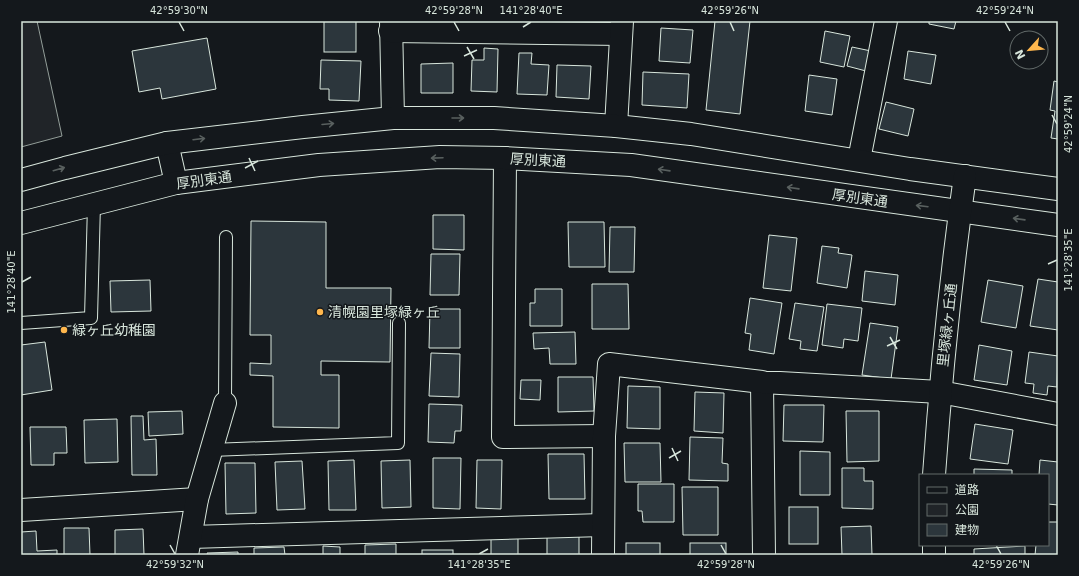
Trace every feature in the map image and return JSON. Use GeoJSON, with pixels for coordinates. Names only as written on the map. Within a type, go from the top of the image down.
{"type":"FeatureCollection","features":[{"type":"Feature","properties":{"kind":"street"},"geometry":{"type":"LineString","coordinates":[[859,160],[886,21]]}},
{"type":"Feature","properties":{"kind":"street"},"geometry":{"type":"LineString","coordinates":[[393,118],[390,26],[621,27],[616,126]]}},
{"type":"Feature","properties":{"kind":"street"},"geometry":{"type":"LineString","coordinates":[[21,180],[167,143],[393,118],[494,118],[616,126],[692,134],[1058,189]]}},
{"type":"Feature","properties":{"kind":"street"},"geometry":{"type":"LineString","coordinates":[[167,143],[176,183]]}},
{"type":"Feature","properties":{"kind":"street","name":"厚別東通"},"geometry":{"type":"LineString","coordinates":[[21,223],[176,183],[319,165],[440,157],[505,158],[631,165],[1058,225]]}},
{"type":"Feature","properties":{"kind":"street"},"geometry":{"type":"LineString","coordinates":[[505,158],[503,437],[604,436]]}},
{"type":"Feature","properties":{"kind":"street","name":"里塚緑ヶ丘通"},"geometry":{"type":"LineString","coordinates":[[934,474],[940,392],[965,176]]}},
{"type":"Feature","properties":{"kind":"street"},"geometry":{"type":"LineString","coordinates":[[603,555],[604,436],[609,364],[762,382],[940,392],[1058,414]]}},
{"type":"Feature","properties":{"kind":"street"},"geometry":{"type":"LineString","coordinates":[[762,382],[764,555]]}},
{"type":"Feature","properties":{"kind":"street"},"geometry":{"type":"LineString","coordinates":[[225,403],[197,499],[189,546],[603,525]]}},
{"type":"Feature","properties":{"kind":"street"},"geometry":{"type":"LineString","coordinates":[[21,510],[197,499]]}},
{"type":"Feature","properties":{"kind":"lane"},"geometry":{"type":"LineString","coordinates":[[21,323],[91,318],[94,204]]}},
{"type":"Feature","properties":{"kind":"lane"},"geometry":{"type":"LineString","coordinates":[[225,403],[226,237]]}},
{"type":"Feature","properties":{"kind":"lane"},"geometry":{"type":"LineString","coordinates":[[211,450],[398,443],[399,323]]}},
{"type":"Feature","properties":{"kind":"green space"},"geometry":{"type":"Polygon","coordinates":[[[21,21],[37,21],[62,136],[21,147],[21,21]]]}},
{"type":"Feature","properties":{"kind":"building"},"geometry":{"type":"Polygon","coordinates":[[[324,21],[356,21],[356,52],[324,52],[324,21]]]}},
{"type":"Feature","properties":{"kind":"building"},"geometry":{"type":"Polygon","coordinates":[[[715,21],[750,21],[740,114],[706,110],[715,21]]]}},
{"type":"Feature","properties":{"kind":"building"},"geometry":{"type":"Polygon","coordinates":[[[929,21],[956,21],[954,29],[929,24],[929,21]]]}},
{"type":"Feature","properties":{"kind":"building"},"geometry":{"type":"Polygon","coordinates":[[[661,28],[693,30],[690,63],[659,61],[661,28]]]}},
{"type":"Feature","properties":{"kind":"building"},"geometry":{"type":"Polygon","coordinates":[[[825,31],[850,36],[844,67],[820,62],[825,31]]]}},
{"type":"Feature","properties":{"kind":"building"},"geometry":{"type":"Polygon","coordinates":[[[207,38],[216,89],[162,99],[160,88],[139,92],[132,51],[207,38]]]}},
{"type":"Feature","properties":{"kind":"building"},"geometry":{"type":"Polygon","coordinates":[[[852,47],[871,51],[866,71],[847,66],[852,47]]]}},
{"type":"Feature","properties":{"kind":"building"},"geometry":{"type":"Polygon","coordinates":[[[484,48],[498,49],[497,92],[471,91],[472,60],[484,60],[484,48]]]}},
{"type":"Feature","properties":{"kind":"building"},"geometry":{"type":"Polygon","coordinates":[[[908,51],[936,55],[931,84],[904,79],[908,51]]]}},
{"type":"Feature","properties":{"kind":"building"},"geometry":{"type":"Polygon","coordinates":[[[519,53],[532,53],[531,64],[549,65],[547,95],[517,94],[519,53]]]}},
{"type":"Feature","properties":{"kind":"building"},"geometry":{"type":"Polygon","coordinates":[[[321,60],[361,61],[359,101],[329,100],[329,89],[320,89],[321,60]]]}},
{"type":"Feature","properties":{"kind":"building"},"geometry":{"type":"Polygon","coordinates":[[[453,63],[453,93],[421,93],[421,64],[453,63]]]}},
{"type":"Feature","properties":{"kind":"building"},"geometry":{"type":"Polygon","coordinates":[[[557,65],[591,66],[589,99],[556,97],[557,65]]]}},
{"type":"Feature","properties":{"kind":"building"},"geometry":{"type":"Polygon","coordinates":[[[643,72],[689,74],[687,108],[642,105],[643,72]]]}},
{"type":"Feature","properties":{"kind":"building"},"geometry":{"type":"Polygon","coordinates":[[[809,75],[837,79],[832,115],[805,111],[809,75]]]}},
{"type":"Feature","properties":{"kind":"building"},"geometry":{"type":"Polygon","coordinates":[[[1054,81],[1058,82],[1058,139],[1051,138],[1055,111],[1050,110],[1054,81]]]}},
{"type":"Feature","properties":{"kind":"building"},"geometry":{"type":"Polygon","coordinates":[[[886,102],[914,109],[908,136],[879,129],[886,102]]]}},
{"type":"Feature","properties":{"kind":"building"},"geometry":{"type":"Polygon","coordinates":[[[433,215],[464,215],[464,250],[433,249],[433,215]]]}},
{"type":"Feature","properties":{"kind":"building","name":"清幌園里塚緑ヶ丘"},"geometry":{"type":"Polygon","coordinates":[[[251,221],[326,222],[326,288],[391,288],[390,362],[321,361],[321,375],[339,375],[339,428],[273,427],[273,376],[250,375],[250,363],[271,364],[271,335],[250,335],[251,221]]]}},
{"type":"Feature","properties":{"kind":"building"},"geometry":{"type":"Polygon","coordinates":[[[568,222],[604,222],[605,267],[569,267],[568,222]]]}},
{"type":"Feature","properties":{"kind":"building"},"geometry":{"type":"Polygon","coordinates":[[[610,227],[635,227],[634,272],[609,272],[610,227]]]}},
{"type":"Feature","properties":{"kind":"building"},"geometry":{"type":"Polygon","coordinates":[[[769,235],[797,238],[791,291],[763,288],[769,235]]]}},
{"type":"Feature","properties":{"kind":"building"},"geometry":{"type":"Polygon","coordinates":[[[822,246],[839,248],[838,253],[852,255],[847,288],[817,283],[822,246]]]}},
{"type":"Feature","properties":{"kind":"building"},"geometry":{"type":"Polygon","coordinates":[[[431,254],[460,254],[459,295],[430,295],[431,254]]]}},
{"type":"Feature","properties":{"kind":"building"},"geometry":{"type":"Polygon","coordinates":[[[865,271],[898,275],[895,305],[862,301],[865,271]]]}},
{"type":"Feature","properties":{"kind":"building"},"geometry":{"type":"Polygon","coordinates":[[[1038,279],[1058,282],[1058,330],[1030,326],[1038,279]]]}},
{"type":"Feature","properties":{"kind":"building"},"geometry":{"type":"Polygon","coordinates":[[[150,280],[151,311],[111,312],[110,281],[150,280]]]}},
{"type":"Feature","properties":{"kind":"building"},"geometry":{"type":"Polygon","coordinates":[[[988,280],[1023,286],[1016,328],[981,322],[988,280]]]}},
{"type":"Feature","properties":{"kind":"building"},"geometry":{"type":"Polygon","coordinates":[[[592,284],[628,284],[629,329],[592,329],[592,284]]]}},
{"type":"Feature","properties":{"kind":"building"},"geometry":{"type":"Polygon","coordinates":[[[535,289],[562,289],[562,326],[530,326],[530,303],[535,303],[535,289]]]}},
{"type":"Feature","properties":{"kind":"building"},"geometry":{"type":"Polygon","coordinates":[[[750,298],[782,303],[774,354],[749,350],[751,334],[745,333],[750,298]]]}},
{"type":"Feature","properties":{"kind":"building"},"geometry":{"type":"Polygon","coordinates":[[[795,303],[824,307],[817,351],[800,349],[801,341],[789,339],[795,303]]]}},
{"type":"Feature","properties":{"kind":"building"},"geometry":{"type":"Polygon","coordinates":[[[827,304],[862,308],[858,341],[844,339],[843,348],[822,345],[827,304]]]}},
{"type":"Feature","properties":{"kind":"building"},"geometry":{"type":"Polygon","coordinates":[[[430,309],[460,309],[460,348],[429,348],[430,309]]]}},
{"type":"Feature","properties":{"kind":"building"},"geometry":{"type":"Polygon","coordinates":[[[870,323],[898,327],[891,379],[862,375],[870,323]]]}},
{"type":"Feature","properties":{"kind":"building"},"geometry":{"type":"Polygon","coordinates":[[[575,332],[576,364],[550,364],[549,348],[534,349],[533,333],[575,332]]]}},
{"type":"Feature","properties":{"kind":"building"},"geometry":{"type":"Polygon","coordinates":[[[45,342],[52,390],[21,395],[21,345],[45,342]]]}},
{"type":"Feature","properties":{"kind":"building"},"geometry":{"type":"Polygon","coordinates":[[[979,345],[1012,351],[1007,385],[974,380],[979,345]]]}},
{"type":"Feature","properties":{"kind":"building"},"geometry":{"type":"Polygon","coordinates":[[[1029,352],[1058,356],[1057,387],[1048,386],[1047,395],[1033,393],[1034,384],[1025,383],[1029,352]]]}},
{"type":"Feature","properties":{"kind":"building"},"geometry":{"type":"Polygon","coordinates":[[[431,353],[460,354],[459,397],[429,396],[431,353]]]}},
{"type":"Feature","properties":{"kind":"building"},"geometry":{"type":"Polygon","coordinates":[[[558,377],[593,377],[594,411],[558,412],[558,377]]]}},
{"type":"Feature","properties":{"kind":"building"},"geometry":{"type":"Polygon","coordinates":[[[521,380],[541,380],[540,400],[520,399],[521,380]]]}},
{"type":"Feature","properties":{"kind":"building"},"geometry":{"type":"Polygon","coordinates":[[[628,386],[660,387],[660,429],[627,428],[628,386]]]}},
{"type":"Feature","properties":{"kind":"building"},"geometry":{"type":"Polygon","coordinates":[[[695,392],[724,393],[723,433],[694,431],[695,392]]]}},
{"type":"Feature","properties":{"kind":"building"},"geometry":{"type":"Polygon","coordinates":[[[429,404],[462,405],[461,431],[455,431],[454,443],[428,442],[429,404]]]}},
{"type":"Feature","properties":{"kind":"building"},"geometry":{"type":"Polygon","coordinates":[[[784,405],[824,405],[823,442],[783,441],[784,405]]]}},
{"type":"Feature","properties":{"kind":"building"},"geometry":{"type":"Polygon","coordinates":[[[182,411],[183,434],[149,436],[148,412],[182,411]]]}},
{"type":"Feature","properties":{"kind":"building"},"geometry":{"type":"Polygon","coordinates":[[[846,411],[879,411],[879,461],[847,462],[846,411]]]}},
{"type":"Feature","properties":{"kind":"building"},"geometry":{"type":"Polygon","coordinates":[[[131,416],[143,416],[144,440],[156,439],[157,475],[132,475],[131,416]]]}},
{"type":"Feature","properties":{"kind":"building"},"geometry":{"type":"Polygon","coordinates":[[[117,419],[118,462],[85,463],[84,420],[117,419]]]}},
{"type":"Feature","properties":{"kind":"building"},"geometry":{"type":"Polygon","coordinates":[[[975,424],[1013,430],[1008,464],[970,459],[975,424]]]}},
{"type":"Feature","properties":{"kind":"building"},"geometry":{"type":"Polygon","coordinates":[[[30,427],[66,427],[67,453],[54,453],[54,465],[31,465],[30,427]]]}},
{"type":"Feature","properties":{"kind":"building"},"geometry":{"type":"Polygon","coordinates":[[[690,437],[723,438],[722,463],[728,464],[728,481],[689,480],[690,437]]]}},
{"type":"Feature","properties":{"kind":"building"},"geometry":{"type":"Polygon","coordinates":[[[624,443],[660,443],[661,482],[625,482],[624,443]]]}},
{"type":"Feature","properties":{"kind":"building"},"geometry":{"type":"Polygon","coordinates":[[[800,451],[830,452],[830,495],[800,495],[800,451]]]}},
{"type":"Feature","properties":{"kind":"building"},"geometry":{"type":"Polygon","coordinates":[[[548,454],[584,454],[585,499],[549,499],[548,454]]]}},
{"type":"Feature","properties":{"kind":"building"},"geometry":{"type":"Polygon","coordinates":[[[433,458],[461,458],[460,509],[433,508],[433,458]]]}},
{"type":"Feature","properties":{"kind":"building"},"geometry":{"type":"Polygon","coordinates":[[[354,460],[356,510],[329,510],[328,461],[354,460]]]}},
{"type":"Feature","properties":{"kind":"building"},"geometry":{"type":"Polygon","coordinates":[[[410,460],[411,507],[382,508],[381,461],[410,460]]]}},
{"type":"Feature","properties":{"kind":"building"},"geometry":{"type":"Polygon","coordinates":[[[477,460],[502,460],[501,509],[476,508],[477,460]]]}},
{"type":"Feature","properties":{"kind":"building"},"geometry":{"type":"Polygon","coordinates":[[[1040,460],[1058,462],[1058,505],[1049,504],[1049,474],[1039,474],[1040,460]]]}},
{"type":"Feature","properties":{"kind":"building"},"geometry":{"type":"Polygon","coordinates":[[[302,461],[305,509],[277,510],[275,462],[302,461]]]}},
{"type":"Feature","properties":{"kind":"building"},"geometry":{"type":"Polygon","coordinates":[[[225,463],[255,463],[256,513],[226,514],[225,463]]]}},
{"type":"Feature","properties":{"kind":"building"},"geometry":{"type":"Polygon","coordinates":[[[842,468],[864,468],[864,481],[873,481],[873,509],[842,508],[842,468]]]}},
{"type":"Feature","properties":{"kind":"building"},"geometry":{"type":"Polygon","coordinates":[[[974,469],[1012,470],[1012,474],[974,474],[974,469]]]}},
{"type":"Feature","properties":{"kind":"building"},"geometry":{"type":"Polygon","coordinates":[[[638,484],[674,484],[674,522],[643,522],[642,511],[638,511],[638,484]]]}},
{"type":"Feature","properties":{"kind":"building"},"geometry":{"type":"Polygon","coordinates":[[[682,487],[718,487],[718,535],[683,535],[682,487]]]}},
{"type":"Feature","properties":{"kind":"building"},"geometry":{"type":"Polygon","coordinates":[[[789,507],[818,507],[818,544],[789,544],[789,507]]]}},
{"type":"Feature","properties":{"kind":"building"},"geometry":{"type":"Polygon","coordinates":[[[1049,522],[1058,522],[1058,555],[1035,555],[1036,546],[1049,546],[1049,522]]]}},
{"type":"Feature","properties":{"kind":"building"},"geometry":{"type":"Polygon","coordinates":[[[871,526],[872,555],[842,555],[841,527],[871,526]]]}},
{"type":"Feature","properties":{"kind":"building"},"geometry":{"type":"Polygon","coordinates":[[[64,528],[89,528],[90,555],[64,555],[64,528]]]}},
{"type":"Feature","properties":{"kind":"building"},"geometry":{"type":"Polygon","coordinates":[[[143,529],[144,555],[115,555],[115,530],[143,529]]]}},
{"type":"Feature","properties":{"kind":"building"},"geometry":{"type":"Polygon","coordinates":[[[36,531],[37,551],[57,550],[57,555],[21,555],[21,532],[36,531]]]}},
{"type":"Feature","properties":{"kind":"building"},"geometry":{"type":"Polygon","coordinates":[[[491,535],[518,535],[518,555],[491,555],[491,535]]]}},
{"type":"Feature","properties":{"kind":"building"},"geometry":{"type":"Polygon","coordinates":[[[579,536],[579,555],[547,555],[547,537],[579,536]]]}},
{"type":"Feature","properties":{"kind":"building"},"geometry":{"type":"Polygon","coordinates":[[[626,543],[660,543],[660,555],[626,555],[626,543]]]}},
{"type":"Feature","properties":{"kind":"building"},"geometry":{"type":"Polygon","coordinates":[[[690,543],[726,543],[726,555],[690,555],[690,543]]]}},
{"type":"Feature","properties":{"kind":"building"},"geometry":{"type":"Polygon","coordinates":[[[396,544],[396,555],[365,555],[365,545],[396,544]]]}},
{"type":"Feature","properties":{"kind":"building"},"geometry":{"type":"Polygon","coordinates":[[[323,546],[340,547],[340,555],[323,555],[323,546]]]}},
{"type":"Feature","properties":{"kind":"building"},"geometry":{"type":"Polygon","coordinates":[[[1025,546],[1025,555],[974,555],[974,549],[1025,546]]]}},
{"type":"Feature","properties":{"kind":"building"},"geometry":{"type":"Polygon","coordinates":[[[284,547],[285,555],[254,555],[254,548],[284,547]]]}},
{"type":"Feature","properties":{"kind":"building"},"geometry":{"type":"Polygon","coordinates":[[[422,550],[453,550],[453,555],[422,555],[422,550]]]}},
{"type":"Feature","properties":{"kind":"building"},"geometry":{"type":"Polygon","coordinates":[[[238,552],[238,555],[208,555],[207,553],[238,552]]]}},
{"type":"Feature","properties":{"kind":"place","name":"清幌園里塚緑ヶ丘"},"geometry":{"type":"Point","coordinates":[320,312]}},
{"type":"Feature","properties":{"kind":"place","name":"緑ヶ丘幼稚園"},"geometry":{"type":"Point","coordinates":[64,330]}}]}
